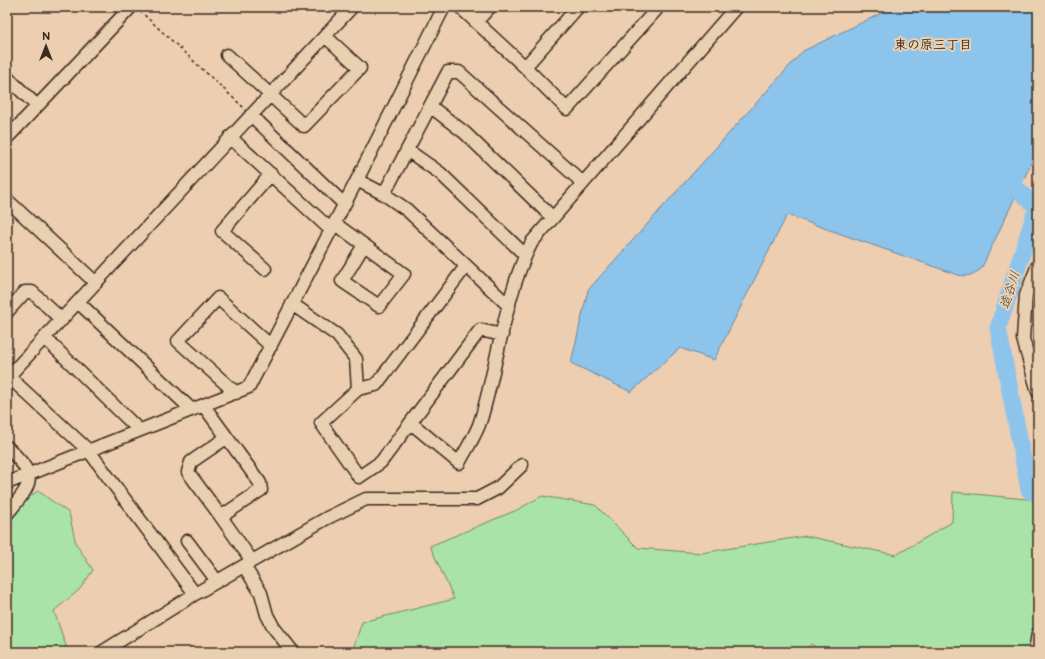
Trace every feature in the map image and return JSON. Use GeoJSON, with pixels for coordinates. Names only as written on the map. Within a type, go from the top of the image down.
{"type":"FeatureCollection","features":[{"type":"Feature","properties":{"kind":"street"},"geometry":{"type":"LineString","coordinates":[[7,138],[131,7]]}},
{"type":"Feature","properties":{"kind":"street"},"geometry":{"type":"LineString","coordinates":[[195,594],[89,451],[8,377],[352,7]]}},
{"type":"Feature","properties":{"kind":"street"},"geometry":{"type":"LineString","coordinates":[[7,483],[249,387],[333,227],[444,7]]}},
{"type":"Feature","properties":{"kind":"street"},"geometry":{"type":"LineString","coordinates":[[460,7],[525,67],[567,109],[656,10],[653,7]]}},
{"type":"Feature","properties":{"kind":"street"},"geometry":{"type":"LineString","coordinates":[[476,22],[490,7]]}},
{"type":"Feature","properties":{"kind":"street"},"geometry":{"type":"LineString","coordinates":[[525,67],[578,7]]}},
{"type":"Feature","properties":{"kind":"street"},"geometry":{"type":"LineString","coordinates":[[411,423],[459,463],[481,421],[509,306],[525,255],[532,242],[736,7]]}},
{"type":"Feature","properties":{"kind":"street"},"geometry":{"type":"LineString","coordinates":[[227,55],[304,126],[360,68],[325,36]]}},
{"type":"Feature","properties":{"kind":"street"},"geometry":{"type":"LineString","coordinates":[[384,194],[448,72],[459,72],[583,183]]}},
{"type":"Feature","properties":{"kind":"street"},"geometry":{"type":"LineString","coordinates":[[7,77],[37,106]]}},
{"type":"Feature","properties":{"kind":"street"},"geometry":{"type":"LineString","coordinates":[[430,106],[464,133],[552,218]]}},
{"type":"Feature","properties":{"kind":"street"},"geometry":{"type":"LineString","coordinates":[[251,115],[344,204]]}},
{"type":"Feature","properties":{"kind":"street"},"geometry":{"type":"LineString","coordinates":[[230,137],[333,227],[364,245],[404,274],[379,306],[342,281],[364,245]]}},
{"type":"Feature","properties":{"kind":"street"},"geometry":{"type":"LineString","coordinates":[[407,150],[440,173],[525,255]]}},
{"type":"Feature","properties":{"kind":"street"},"geometry":{"type":"LineString","coordinates":[[265,269],[222,231],[271,174]]}},
{"type":"Feature","properties":{"kind":"street"},"geometry":{"type":"LineString","coordinates":[[357,180],[384,194],[407,210],[509,306]]}},
{"type":"Feature","properties":{"kind":"street"},"geometry":{"type":"LineString","coordinates":[[7,200],[96,283]]}},
{"type":"Feature","properties":{"kind":"street"},"geometry":{"type":"LineString","coordinates":[[1038,265],[1026,295],[1023,339],[1038,392]]}},
{"type":"Feature","properties":{"kind":"street"},"geometry":{"type":"LineString","coordinates":[[466,266],[376,385],[358,389],[321,422],[359,477],[382,462],[480,330],[502,335]]}},
{"type":"Feature","properties":{"kind":"street"},"geometry":{"type":"LineString","coordinates":[[7,312],[25,292],[32,292],[62,320]]}},
{"type":"Feature","properties":{"kind":"street"},"geometry":{"type":"LineString","coordinates":[[236,393],[178,341],[218,298],[271,346]]}},
{"type":"Feature","properties":{"kind":"street"},"geometry":{"type":"LineString","coordinates":[[78,302],[192,410]]}},
{"type":"Feature","properties":{"kind":"street"},"geometry":{"type":"LineString","coordinates":[[292,304],[337,335],[356,359],[358,389]]}},
{"type":"Feature","properties":{"kind":"street"},"geometry":{"type":"LineString","coordinates":[[45,338],[139,430]]}},
{"type":"Feature","properties":{"kind":"street"},"geometry":{"type":"LineString","coordinates":[[204,406],[260,484],[261,490],[226,514],[219,514]]}},
{"type":"Feature","properties":{"kind":"street"},"geometry":{"type":"LineString","coordinates":[[226,438],[191,462],[188,472],[219,514],[248,563],[261,593],[266,615],[274,628],[293,652]]}},
{"type":"Feature","properties":{"kind":"street"},"geometry":{"type":"LineString","coordinates":[[7,447],[23,463],[28,474],[27,488],[7,514]]}},
{"type":"Feature","properties":{"kind":"street"},"geometry":{"type":"LineString","coordinates":[[102,652],[248,563],[327,518],[366,499],[477,499],[498,488],[522,465]]}},
{"type":"Feature","properties":{"kind":"street"},"geometry":{"type":"LineString","coordinates":[[187,541],[217,581]]}},
{"type":"Feature","properties":{"kind":"street"},"geometry":{"type":"LineString","coordinates":[[1035,652],[1038,633]]}},
{"type":"Feature","properties":{"kind":"path"},"geometry":{"type":"LineString","coordinates":[[136,7],[251,115]]}},
{"type":"Feature","properties":{"kind":"green space"},"geometry":{"type":"Polygon","coordinates":[[[38,491],[69,513],[76,544],[93,570],[80,589],[54,611],[68,652],[7,652],[7,512],[38,491]]]}},
{"type":"Feature","properties":{"kind":"green space"},"geometry":{"type":"Polygon","coordinates":[[[953,492],[1036,500],[1038,503],[1038,652],[823,652],[811,644],[805,652],[352,652],[362,622],[454,599],[430,546],[517,510],[542,496],[595,505],[638,548],[701,553],[806,536],[896,555],[952,522],[953,492]]]}},
{"type":"Feature","properties":{"kind":"water"},"geometry":{"type":"Polygon","coordinates":[[[894,7],[1038,7],[1038,149],[981,269],[970,275],[958,275],[787,215],[714,360],[680,348],[631,392],[571,363],[588,290],[803,51],[894,7]]]}},
{"type":"Feature","properties":{"kind":"waterway","name":"造谷川"},"geometry":{"type":"LineString","coordinates":[[1001,174],[1037,207],[998,328],[1029,490],[1038,495]]}},
{"type":"Feature","properties":{"kind":"district","name":"東の原三丁目"},"geometry":{"type":"Point","coordinates":[933,45]}}]}
